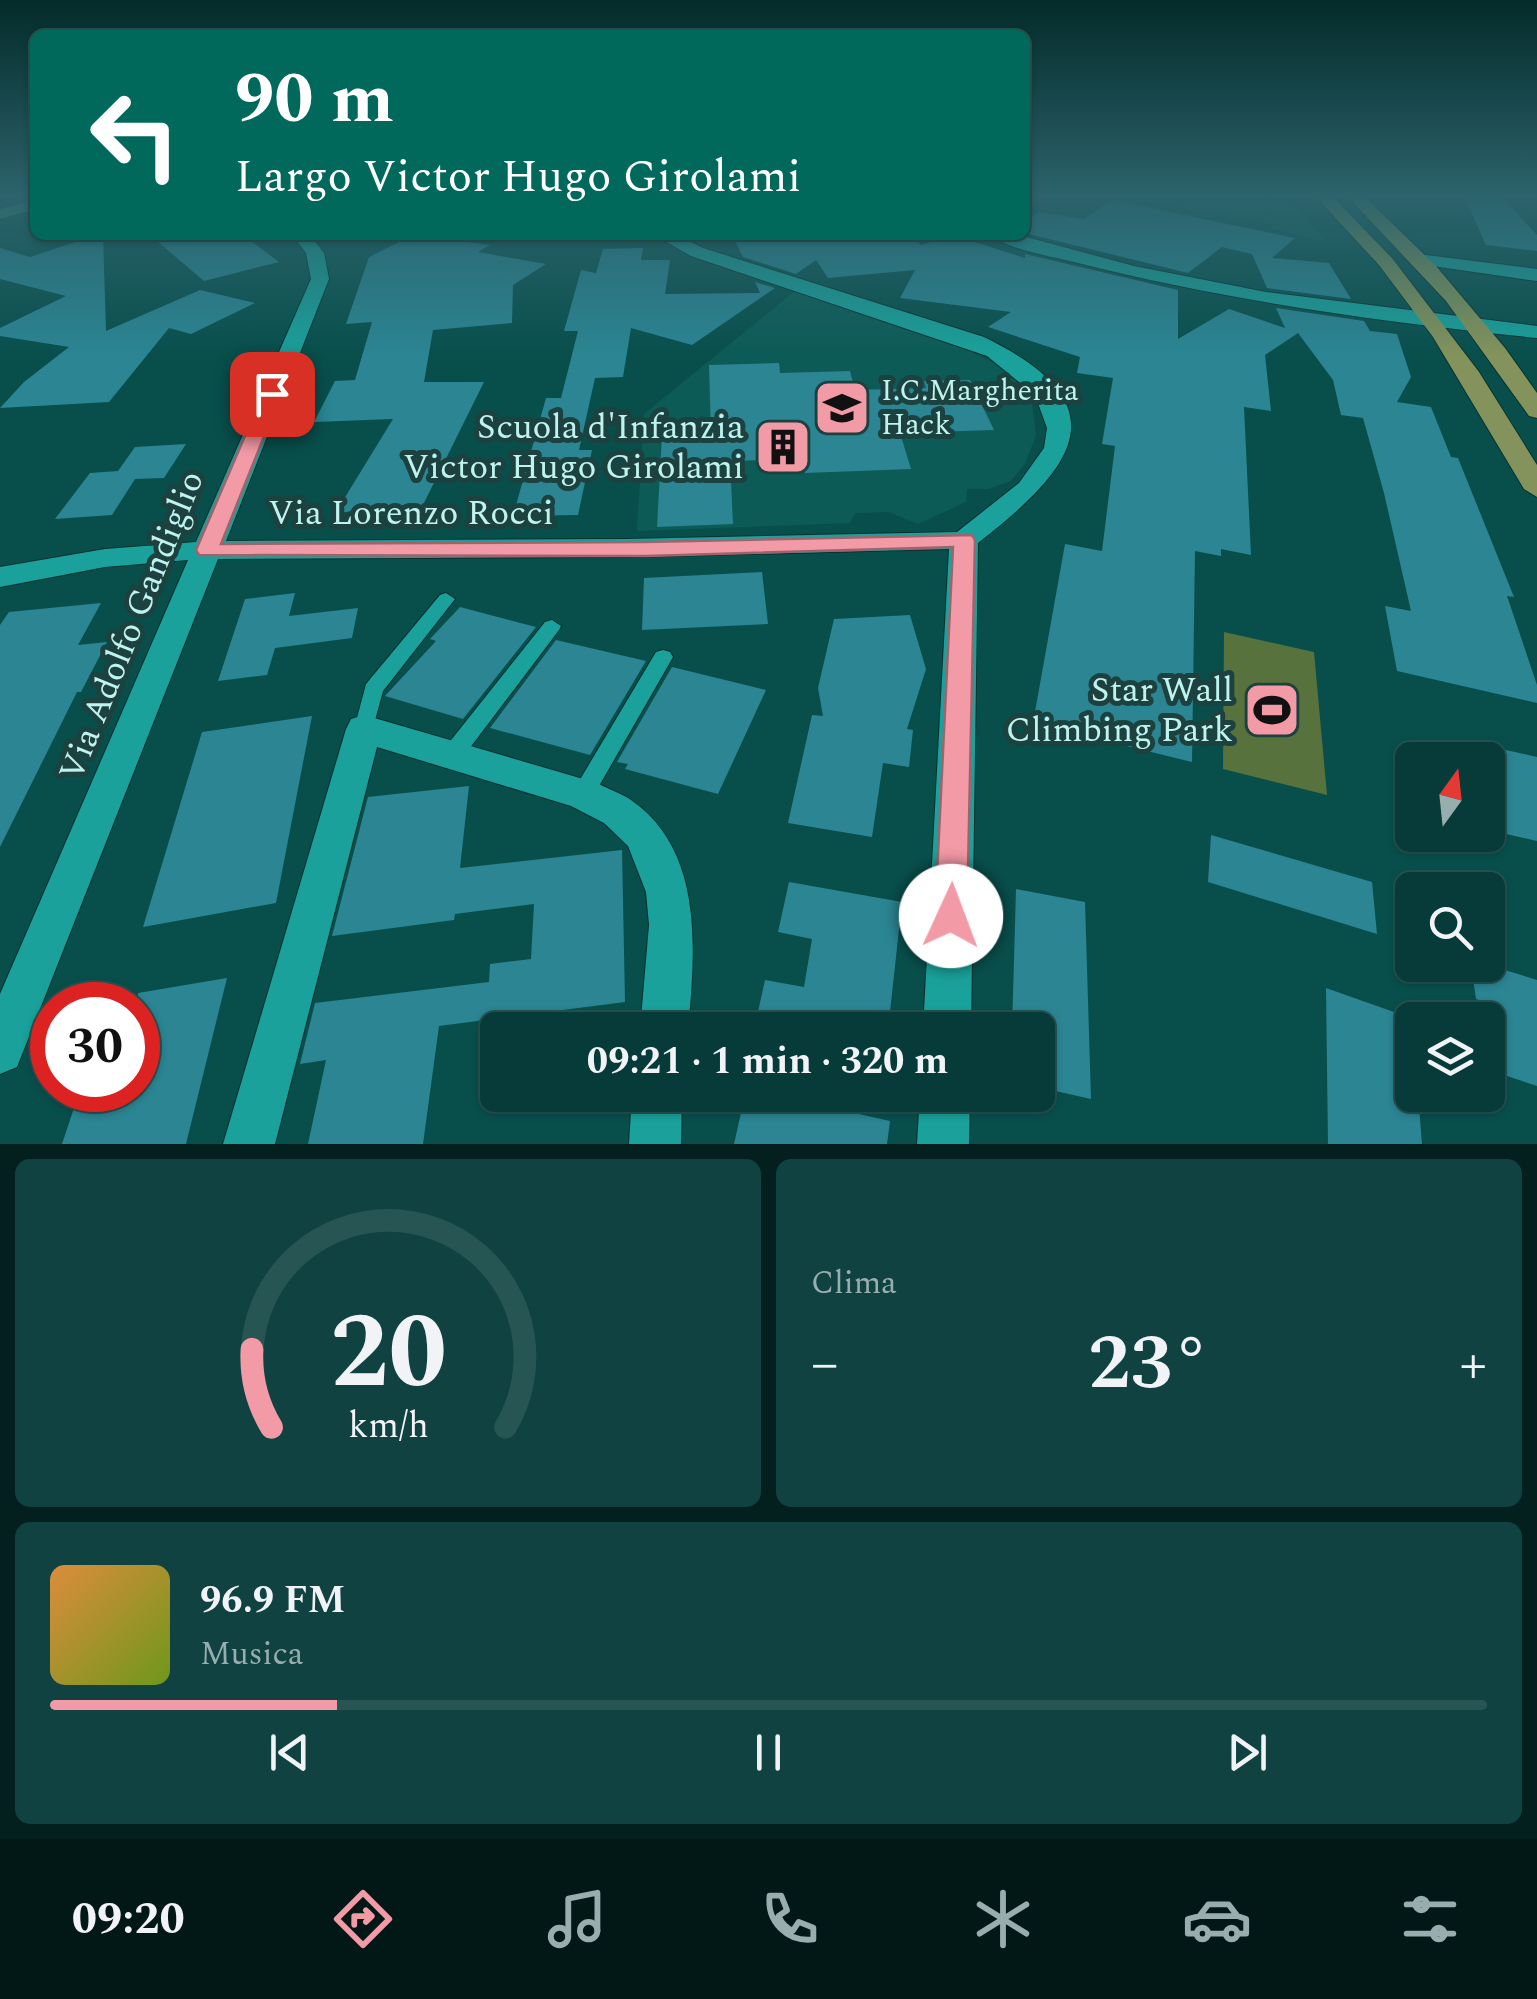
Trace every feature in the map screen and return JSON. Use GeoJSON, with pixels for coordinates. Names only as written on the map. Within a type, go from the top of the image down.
{"type":"FeatureCollection","features":[{"type":"Feature","properties":{"kind":"main road"},"geometry":{"type":"LineString","coordinates":[[1372,249],[1432,322],[1537,490]]}},
{"type":"Feature","properties":{"kind":"main road"},"geometry":{"type":"LineString","coordinates":[[1409,249],[1474,326],[1537,410]]}},
{"type":"Feature","properties":{"kind":"street","name":"Via Adolfo Gandiglio"},"geometry":{"type":"LineString","coordinates":[[0,1050],[320,279],[313,249]]}},
{"type":"Feature","properties":{"kind":"street"},"geometry":{"type":"LineString","coordinates":[[692,249],[976,342],[1006,357],[1036,381],[1058,414],[1061,434],[1045,471],[964,557],[948,1012]]}},
{"type":"Feature","properties":{"kind":"street"},"geometry":{"type":"LineString","coordinates":[[1047,249],[1178,284],[1322,309],[1537,332]]}},
{"type":"Feature","properties":{"kind":"street"},"geometry":{"type":"LineString","coordinates":[[1418,259],[1532,275]]}},
{"type":"Feature","properties":{"kind":"street","name":"Via Lorenzo Rocci"},"geometry":{"type":"LineString","coordinates":[[0,576],[70,563],[207,550],[824,544],[964,557]]}},
{"type":"Feature","properties":{"kind":"street"},"geometry":{"type":"LineString","coordinates":[[249,1144],[364,729],[612,804],[637,824],[657,860],[671,906],[674,950],[666,1012]]}},
{"type":"Feature","properties":{"kind":"street"},"geometry":{"type":"LineString","coordinates":[[656,1144],[657,1112]]}},
{"type":"Feature","properties":{"kind":"street"},"geometry":{"type":"LineString","coordinates":[[943,1144],[944,1112]]}},
{"type":"Feature","properties":{"kind":"lane"},"geometry":{"type":"LineString","coordinates":[[364,729],[374,688],[446,599]]}},
{"type":"Feature","properties":{"kind":"lane"},"geometry":{"type":"LineString","coordinates":[[452,755],[552,626]]}},
{"type":"Feature","properties":{"kind":"lane"},"geometry":{"type":"LineString","coordinates":[[583,794],[664,657]]}},
{"type":"Feature","properties":{"kind":"shaded area","name":"I.C.Margherita Hack"},"geometry":{"type":"Polygon","coordinates":[[[795,291],[955,344],[992,362],[1014,379],[1032,402],[1036,435],[1026,462],[1011,481],[988,489],[967,489],[966,502],[918,524],[889,512],[855,513],[850,523],[637,531],[644,414],[795,291]]]}},
{"type":"Feature","properties":{"kind":"shaded area","name":"Star Wall Climbing Park"},"geometry":{"type":"Polygon","coordinates":[[[1224,632],[1314,652],[1327,795],[1223,769],[1224,632]]]}},
{"type":"Feature","properties":{"kind":"building"},"geometry":{"type":"Polygon","coordinates":[[[0,249],[30,257],[53,249],[103,249],[106,331],[200,290],[255,303],[191,334],[169,328],[109,402],[0,408],[24,382],[69,347],[0,336],[0,328],[66,296],[0,279],[0,249]]]}},
{"type":"Feature","properties":{"kind":"building"},"geometry":{"type":"Polygon","coordinates":[[[167,249],[262,249],[279,262],[204,281],[167,249]]]}},
{"type":"Feature","properties":{"kind":"building"},"geometry":{"type":"Polygon","coordinates":[[[384,249],[482,249],[478,252],[546,264],[513,285],[512,323],[433,330],[424,382],[484,382],[419,513],[336,512],[393,419],[314,422],[335,381],[355,380],[372,322],[346,324],[369,257],[384,249]]]}},
{"type":"Feature","properties":{"kind":"building"},"geometry":{"type":"Polygon","coordinates":[[[603,249],[643,249],[641,260],[670,260],[665,294],[760,293],[755,282],[775,288],[692,345],[631,328],[623,377],[595,378],[579,450],[592,450],[578,515],[513,516],[546,398],[561,398],[578,331],[564,331],[581,270],[596,273],[603,249]]]}},
{"type":"Feature","properties":{"kind":"building"},"geometry":{"type":"Polygon","coordinates":[[[739,249],[998,249],[1178,290],[1178,339],[1229,309],[1285,328],[1276,308],[1364,321],[1370,331],[1397,334],[1411,377],[1397,402],[1431,407],[1451,457],[1458,458],[1514,597],[1507,596],[1537,685],[1537,703],[1397,671],[1385,606],[1411,611],[1363,418],[1341,415],[1333,380],[1298,333],[1265,355],[1271,411],[1244,407],[1251,555],[1221,549],[1221,556],[1195,551],[1192,762],[1033,723],[1065,544],[1102,551],[1115,446],[1102,444],[1113,378],[1077,373],[1080,357],[988,327],[1011,312],[900,298],[915,270],[828,278],[816,260],[796,274],[743,257],[739,249]]]}},
{"type":"Feature","properties":{"kind":"building"},"geometry":{"type":"Polygon","coordinates":[[[1092,249],[1219,249],[1188,273],[1092,249]]]}},
{"type":"Feature","properties":{"kind":"building"},"geometry":{"type":"Polygon","coordinates":[[[1232,249],[1282,249],[1272,258],[1329,263],[1351,299],[1267,288],[1252,254],[1232,249]]]}},
{"type":"Feature","properties":{"kind":"building","name":"Scuola d'Infanzia Victor Hugo Girolami"},"geometry":{"type":"Polygon","coordinates":[[[779,363],[780,373],[850,371],[855,390],[926,388],[924,381],[970,380],[994,430],[900,433],[911,469],[805,473],[803,459],[730,461],[733,524],[657,527],[662,435],[711,434],[709,365],[779,363]]]}},
{"type":"Feature","properties":{"kind":"building"},"geometry":{"type":"Polygon","coordinates":[[[186,444],[164,478],[135,479],[112,515],[55,519],[90,473],[118,471],[135,447],[186,444]]]}},
{"type":"Feature","properties":{"kind":"building"},"geometry":{"type":"Polygon","coordinates":[[[762,572],[768,624],[642,630],[644,578],[762,572]]]}},
{"type":"Feature","properties":{"kind":"building"},"geometry":{"type":"Polygon","coordinates":[[[295,593],[289,616],[358,608],[352,638],[275,648],[267,675],[218,681],[245,599],[295,593]]]}},
{"type":"Feature","properties":{"kind":"building"},"geometry":{"type":"Polygon","coordinates":[[[101,603],[78,645],[107,642],[81,692],[77,692],[0,847],[0,625],[9,612],[101,603]]]}},
{"type":"Feature","properties":{"kind":"building"},"geometry":{"type":"Polygon","coordinates":[[[460,607],[536,627],[463,719],[385,696],[436,641],[430,639],[460,607]]]}},
{"type":"Feature","properties":{"kind":"building"},"geometry":{"type":"Polygon","coordinates":[[[910,615],[926,669],[907,729],[913,730],[909,767],[883,763],[872,837],[788,823],[812,715],[823,716],[818,688],[834,619],[910,615]]]}},
{"type":"Feature","properties":{"kind":"building"},"geometry":{"type":"Polygon","coordinates":[[[556,640],[646,661],[590,755],[490,728],[556,640]]]}},
{"type":"Feature","properties":{"kind":"building"},"geometry":{"type":"Polygon","coordinates":[[[672,667],[766,690],[718,794],[625,769],[628,764],[617,762],[672,667]]]}},
{"type":"Feature","properties":{"kind":"building"},"geometry":{"type":"Polygon","coordinates":[[[312,716],[276,903],[143,927],[202,732],[312,716]]]}},
{"type":"Feature","properties":{"kind":"building"},"geometry":{"type":"Polygon","coordinates":[[[1505,750],[1537,757],[1537,841],[1505,834],[1505,750]]]}},
{"type":"Feature","properties":{"kind":"building"},"geometry":{"type":"Polygon","coordinates":[[[469,786],[460,868],[622,850],[625,1002],[548,1012],[480,1012],[480,1021],[439,1026],[423,1144],[308,1144],[326,1060],[300,1064],[315,1003],[489,982],[490,964],[531,959],[534,904],[455,914],[454,920],[332,936],[368,797],[469,786]]]}},
{"type":"Feature","properties":{"kind":"building"},"geometry":{"type":"Polygon","coordinates":[[[1211,835],[1372,882],[1377,934],[1208,882],[1211,835]]]}},
{"type":"Feature","properties":{"kind":"building"},"geometry":{"type":"Polygon","coordinates":[[[789,882],[902,902],[890,1012],[758,1012],[765,980],[804,987],[812,939],[778,932],[789,882]]]}},
{"type":"Feature","properties":{"kind":"building"},"geometry":{"type":"Polygon","coordinates":[[[1016,889],[1085,902],[1091,1099],[1055,1091],[1055,1012],[1013,1012],[1016,889]]]}},
{"type":"Feature","properties":{"kind":"building"},"geometry":{"type":"Polygon","coordinates":[[[1505,970],[1537,980],[1537,1086],[1505,1075],[1505,1002],[1476,999],[1474,982],[1505,982],[1505,970]]]}},
{"type":"Feature","properties":{"kind":"building"},"geometry":{"type":"Polygon","coordinates":[[[227,978],[186,1144],[62,1144],[73,1112],[160,1112],[160,989],[227,978]]]}},
{"type":"Feature","properties":{"kind":"building"},"geometry":{"type":"Polygon","coordinates":[[[1326,988],[1395,1012],[1395,1112],[1419,1112],[1422,1144],[1328,1144],[1326,988]]]}},
{"type":"Feature","properties":{"kind":"building"},"geometry":{"type":"Polygon","coordinates":[[[741,1112],[850,1112],[890,1121],[887,1144],[734,1144],[741,1112]]]}},
{"type":"Feature","properties":{"kind":"place","name":"I.C.Margherita Hack"},"geometry":{"type":"Point","coordinates":[842,408]}},
{"type":"Feature","properties":{"kind":"place","name":"Scuola d'Infanzia Victor Hugo Girolami"},"geometry":{"type":"Point","coordinates":[783,447]}},
{"type":"Feature","properties":{"kind":"place","name":"Star Wall Climbing Park"},"geometry":{"type":"Point","coordinates":[1272,710]}},
{"type":"Feature","properties":{"kind":"route"},"geometry":{"type":"LineString","coordinates":[[272,394],[207,550],[646,549],[964,540],[951,916]]}}]}
